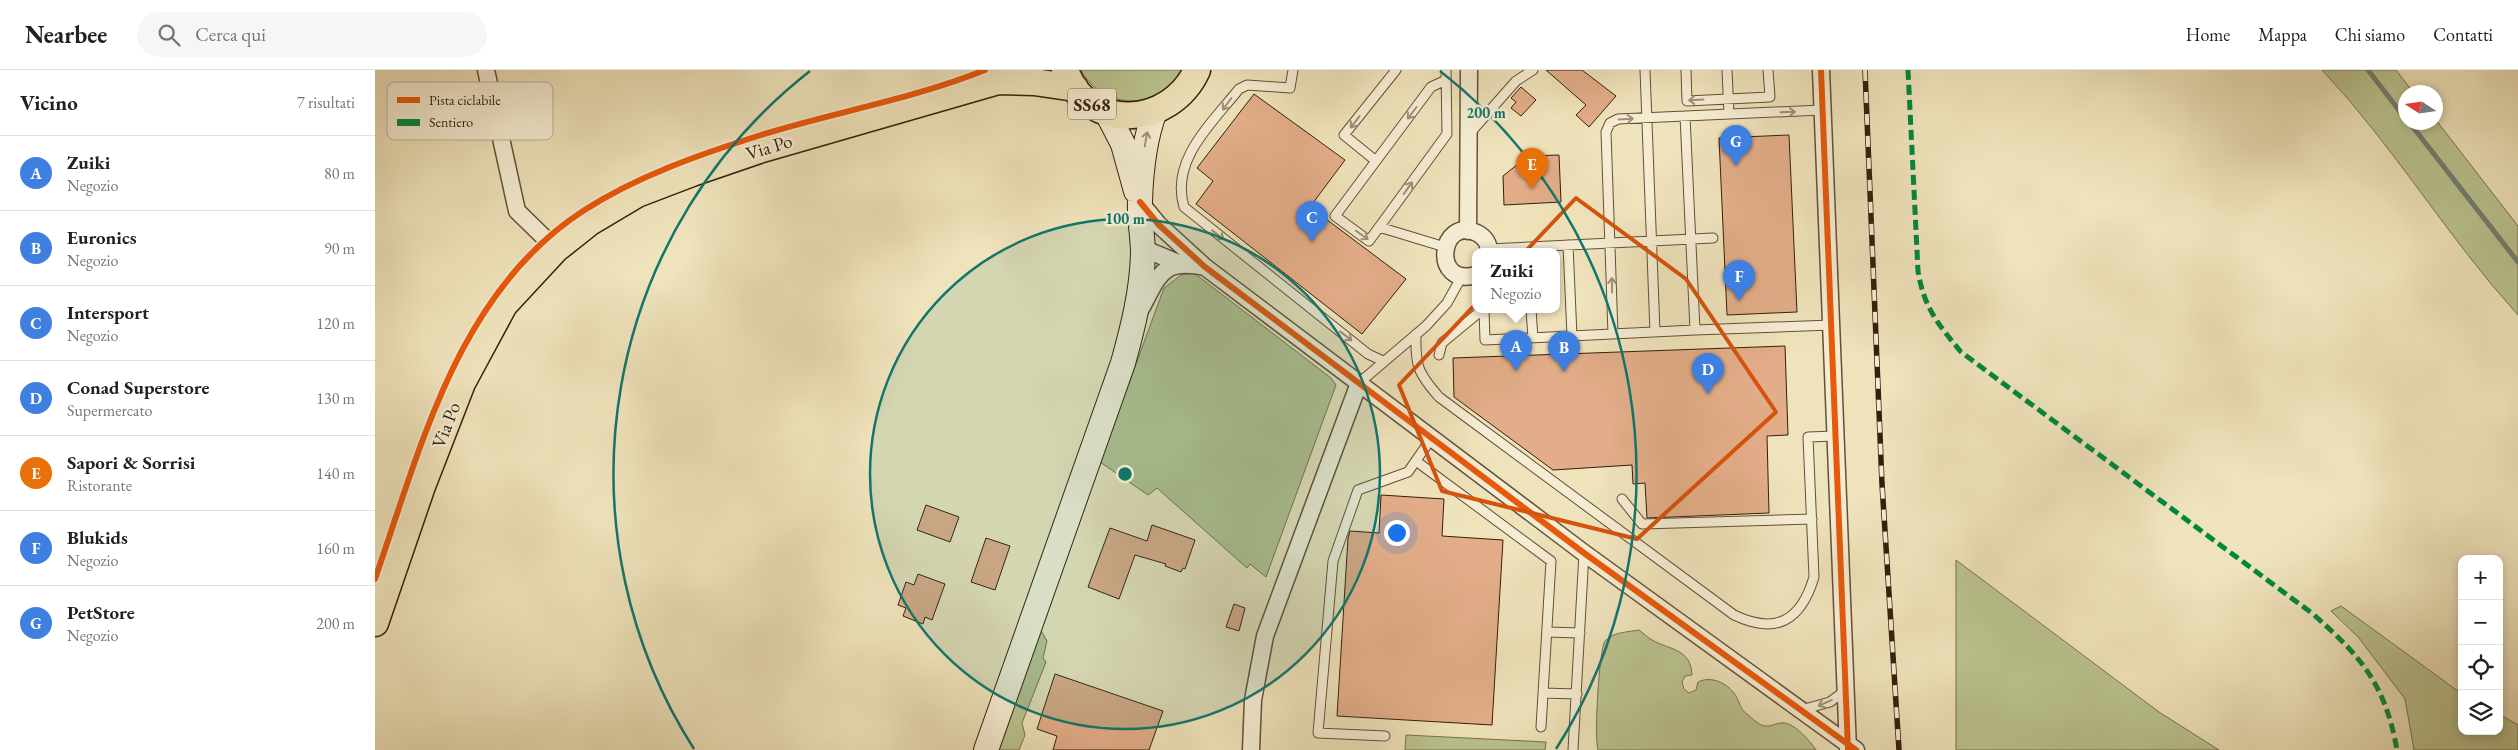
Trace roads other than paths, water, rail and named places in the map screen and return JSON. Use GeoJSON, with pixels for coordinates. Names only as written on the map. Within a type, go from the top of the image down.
{"type":"FeatureCollection","features":[{"type":"Feature","properties":{"kind":"main road","name":"SS68"},"geometry":{"type":"LineString","coordinates":[[1070,79],[1088,101],[1106,111],[1133,116],[1155,111],[1173,102],[1199,73]]}},
{"type":"Feature","properties":{"kind":"main road","name":"Via Po"},"geometry":{"type":"LineString","coordinates":[[375,623],[422,486],[462,383],[504,305],[556,249],[590,222],[637,194],[762,148],[1007,75],[1034,82],[1070,79]]}},
{"type":"Feature","properties":{"kind":"main road","name":"SS68"},"geometry":{"type":"LineString","coordinates":[[1106,111],[1123,144],[1140,202]]}},
{"type":"Feature","properties":{"kind":"main road","name":"SS68"},"geometry":{"type":"LineString","coordinates":[[986,750],[1123,363],[1133,324],[1141,279],[1143,248],[1140,202],[1146,135],[1155,111]]}},
{"type":"Feature","properties":{"kind":"street"},"geometry":{"type":"LineString","coordinates":[[1468,231],[1469,70]]}},
{"type":"Feature","properties":{"kind":"street"},"geometry":{"type":"LineString","coordinates":[[1821,70],[1835,436],[1850,748]]}},
{"type":"Feature","properties":{"kind":"street"},"geometry":{"type":"LineString","coordinates":[[502,140],[517,210],[556,249]]}},
{"type":"Feature","properties":{"kind":"street"},"geometry":{"type":"LineString","coordinates":[[1140,202],[1175,241],[1186,247],[1205,267],[1584,553],[1801,710],[1850,748]]}},
{"type":"Feature","properties":{"kind":"street"},"geometry":{"type":"LineString","coordinates":[[1469,275],[1455,273],[1445,262],[1445,247],[1454,235],[1468,231],[1482,236],[1488,248]]}},
{"type":"Feature","properties":{"kind":"street"},"geometry":{"type":"LineString","coordinates":[[1143,248],[1161,241],[1175,241]]}},
{"type":"Feature","properties":{"kind":"street"},"geometry":{"type":"LineString","coordinates":[[1143,248],[1181,264]]}},
{"type":"Feature","properties":{"kind":"street"},"geometry":{"type":"LineString","coordinates":[[1133,324],[1162,272],[1174,265],[1181,264],[1205,267]]}},
{"type":"Feature","properties":{"kind":"street"},"geometry":{"type":"LineString","coordinates":[[1251,750],[1253,700],[1265,636],[1359,383]]}},
{"type":"Feature","properties":{"kind":"lane"},"geometry":{"type":"LineString","coordinates":[[1293,70],[1290,88],[1247,85],[1239,89],[1188,155],[1180,182],[1184,207],[1368,354],[1383,360]]}},
{"type":"Feature","properties":{"kind":"lane"},"geometry":{"type":"LineString","coordinates":[[1376,161],[1344,135],[1396,70]]}},
{"type":"Feature","properties":{"kind":"lane"},"geometry":{"type":"LineString","coordinates":[[1446,70],[1447,80],[1447,134],[1369,241],[1335,216],[1431,87],[1447,80]]}},
{"type":"Feature","properties":{"kind":"lane"},"geometry":{"type":"LineString","coordinates":[[1469,135],[1516,81],[1533,70]]}},
{"type":"Feature","properties":{"kind":"lane"},"geometry":{"type":"LineString","coordinates":[[1645,70],[1655,332]]}},
{"type":"Feature","properties":{"kind":"lane"},"geometry":{"type":"LineString","coordinates":[[1686,70],[1687,101],[1770,97],[1768,70]]}},
{"type":"Feature","properties":{"kind":"lane"},"geometry":{"type":"LineString","coordinates":[[1727,70],[1729,114]]}},
{"type":"Feature","properties":{"kind":"lane"},"geometry":{"type":"LineString","coordinates":[[1613,334],[1606,132],[1610,123],[1617,120],[1647,118],[1823,110]]}},
{"type":"Feature","properties":{"kind":"lane"},"geometry":{"type":"LineString","coordinates":[[1685,116],[1695,330]]}},
{"type":"Feature","properties":{"kind":"lane"},"geometry":{"type":"LineString","coordinates":[[1379,227],[1445,247]]}},
{"type":"Feature","properties":{"kind":"lane"},"geometry":{"type":"LineString","coordinates":[[1536,248],[1713,238]]}},
{"type":"Feature","properties":{"kind":"lane"},"geometry":{"type":"LineString","coordinates":[[1568,246],[1571,336]]}},
{"type":"Feature","properties":{"kind":"lane"},"geometry":{"type":"LineString","coordinates":[[1359,383],[1383,360],[1416,334],[1447,303],[1469,275]]}},
{"type":"Feature","properties":{"kind":"lane"},"geometry":{"type":"LineString","coordinates":[[1439,355],[1443,343],[1479,313]]}},
{"type":"Feature","properties":{"kind":"lane"},"geometry":{"type":"LineString","coordinates":[[1483,313],[1485,340],[1831,324]]}},
{"type":"Feature","properties":{"kind":"lane"},"geometry":{"type":"LineString","coordinates":[[1531,313],[1533,338]]}},
{"type":"Feature","properties":{"kind":"lane"},"geometry":{"type":"LineString","coordinates":[[1416,334],[1415,361],[1426,382],[1439,397],[1734,615],[1750,623],[1778,623],[1794,614],[1804,604],[1814,578],[1808,437],[1835,436]]}},
{"type":"Feature","properties":{"kind":"lane"},"geometry":{"type":"LineString","coordinates":[[1385,736],[1318,733],[1333,560],[1358,490],[1408,472],[1431,438]]}},
{"type":"Feature","properties":{"kind":"lane"},"geometry":{"type":"LineString","coordinates":[[1416,461],[1551,562],[1541,727]]}},
{"type":"Feature","properties":{"kind":"lane"},"geometry":{"type":"LineString","coordinates":[[1622,499],[1642,524],[1812,519]]}},
{"type":"Feature","properties":{"kind":"lane"},"geometry":{"type":"LineString","coordinates":[[1573,750],[1584,553]]}},
{"type":"Feature","properties":{"kind":"lane"},"geometry":{"type":"LineString","coordinates":[[1547,632],[1580,633]]}},
{"type":"Feature","properties":{"kind":"lane"},"geometry":{"type":"LineString","coordinates":[[1801,710],[1811,709],[1830,702],[1846,690]]}},
{"type":"Feature","properties":{"kind":"lane"},"geometry":{"type":"LineString","coordinates":[[1543,693],[1577,694]]}},
{"type":"Feature","properties":{"kind":"waterway"},"geometry":{"type":"LineString","coordinates":[[2368,70],[2398,109]]}},
{"type":"Feature","properties":{"kind":"waterway"},"geometry":{"type":"LineString","coordinates":[[2415,130],[2518,262]]}},
{"type":"Feature","properties":{"kind":"railway"},"geometry":{"type":"LineString","coordinates":[[1865,70],[1882,484],[1899,750]]}},
{"type":"Feature","properties":{"kind":"place","name":"PetStore"},"geometry":{"type":"Point","coordinates":[1736,166]}},
{"type":"Feature","properties":{"kind":"place","name":"Sapori & Sorrisi"},"geometry":{"type":"Point","coordinates":[1532,189]}},
{"type":"Feature","properties":{"kind":"place","name":"Intersport"},"geometry":{"type":"Point","coordinates":[1312,242]}},
{"type":"Feature","properties":{"kind":"place","name":"Blukids"},"geometry":{"type":"Point","coordinates":[1739,301]}},
{"type":"Feature","properties":{"kind":"place","name":"Zuiki"},"geometry":{"type":"Point","coordinates":[1516,371]}},
{"type":"Feature","properties":{"kind":"place","name":"Euronics"},"geometry":{"type":"Point","coordinates":[1564,372]}},
{"type":"Feature","properties":{"kind":"place","name":"Conad Superstore"},"geometry":{"type":"Point","coordinates":[1708,394]}}]}
